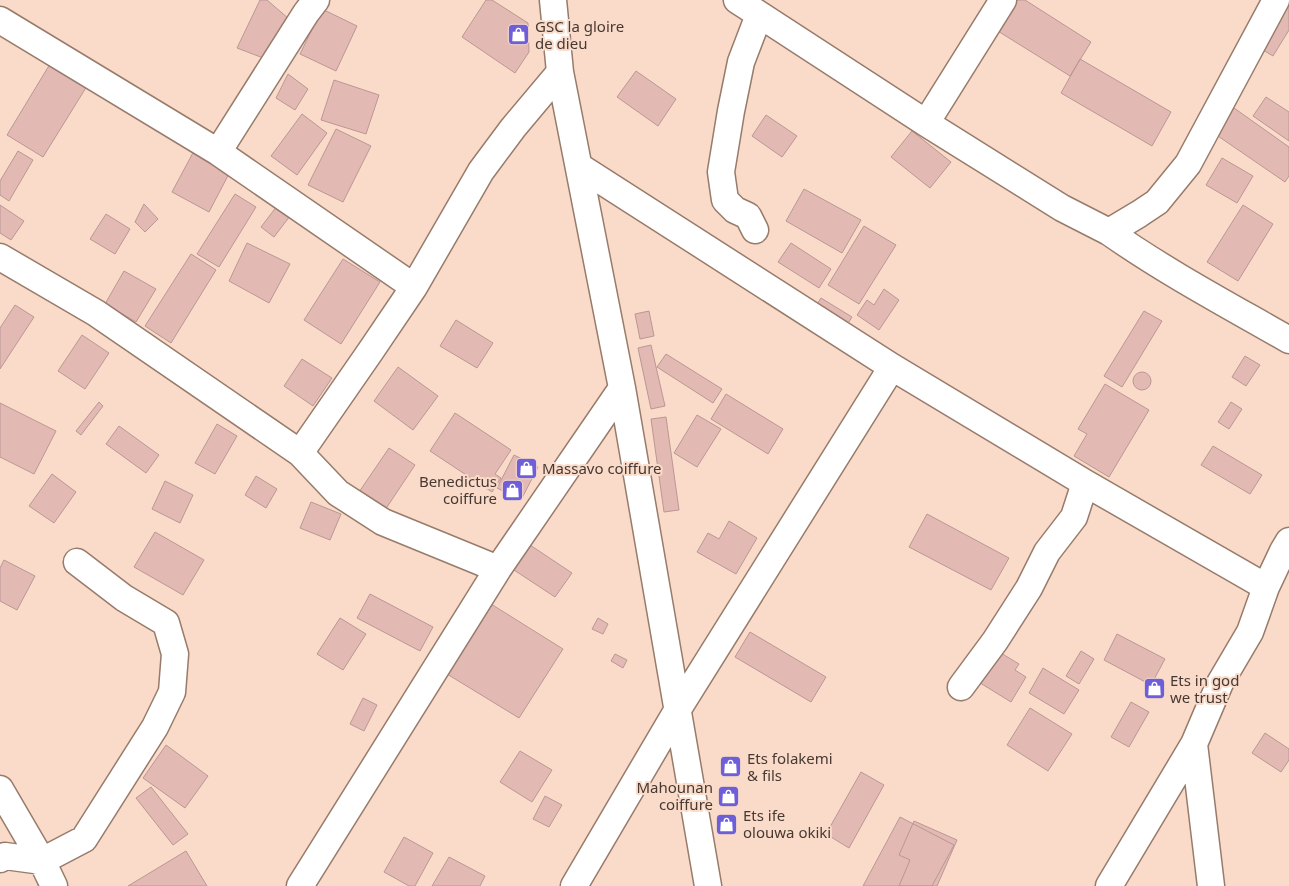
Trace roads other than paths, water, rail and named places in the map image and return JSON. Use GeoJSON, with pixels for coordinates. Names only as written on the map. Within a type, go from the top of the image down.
{"type":"FeatureCollection","features":[{"type":"Feature","properties":{"kind":"street"},"geometry":{"type":"LineString","coordinates":[[218,152],[316,0]]}},
{"type":"Feature","properties":{"kind":"street"},"geometry":{"type":"LineString","coordinates":[[553,0],[560,72],[622,388],[708,886]]}},
{"type":"Feature","properties":{"kind":"street"},"geometry":{"type":"LineString","coordinates":[[926,124],[1003,0]]}},
{"type":"Feature","properties":{"kind":"street"},"geometry":{"type":"LineString","coordinates":[[1109,232],[1157,202],[1188,164],[1276,0]]}},
{"type":"Feature","properties":{"kind":"street"},"geometry":{"type":"LineString","coordinates":[[754,230],[748,216],[735,210],[725,200],[721,172],[741,62],[746,4],[926,124],[1062,208],[1109,232],[1168,271],[1289,340]]}},
{"type":"Feature","properties":{"kind":"street"},"geometry":{"type":"LineString","coordinates":[[0,20],[218,152],[414,287]]}},
{"type":"Feature","properties":{"kind":"street"},"geometry":{"type":"LineString","coordinates":[[300,453],[414,287],[481,170],[560,72]]}},
{"type":"Feature","properties":{"kind":"street"},"geometry":{"type":"LineString","coordinates":[[580,167],[892,367],[1085,483],[1266,587]]}},
{"type":"Feature","properties":{"kind":"street"},"geometry":{"type":"LineString","coordinates":[[0,257],[96,313],[300,453],[338,493],[383,522],[498,569]]}},
{"type":"Feature","properties":{"kind":"street"},"geometry":{"type":"LineString","coordinates":[[574,886],[678,709],[892,367]]}},
{"type":"Feature","properties":{"kind":"street"},"geometry":{"type":"LineString","coordinates":[[300,886],[498,569],[622,388]]}},
{"type":"Feature","properties":{"kind":"street"},"geometry":{"type":"LineString","coordinates":[[961,687],[1024,596],[1047,552],[1074,517],[1085,483]]}},
{"type":"Feature","properties":{"kind":"street"},"geometry":{"type":"LineString","coordinates":[[1109,886],[1194,744],[1220,683],[1250,632],[1266,587],[1282,551],[1289,541]]}},
{"type":"Feature","properties":{"kind":"street"},"geometry":{"type":"LineString","coordinates":[[0,859],[5,856],[42,861],[84,839],[155,727],[172,692],[175,654],[166,623],[124,598],[77,562]]}},
{"type":"Feature","properties":{"kind":"street"},"geometry":{"type":"LineString","coordinates":[[1194,744],[1211,886]]}},
{"type":"Feature","properties":{"kind":"street"},"geometry":{"type":"LineString","coordinates":[[0,789],[42,861],[54,886]]}},
{"type":"Feature","properties":{"kind":"place","name":"GSC la gloire de dieu"},"geometry":{"type":"Point","coordinates":[519,35]}},
{"type":"Feature","properties":{"kind":"place","name":"Massavo coiffure"},"geometry":{"type":"Point","coordinates":[526,468]}},
{"type":"Feature","properties":{"kind":"place","name":"Benedictus coiffure"},"geometry":{"type":"Point","coordinates":[513,490]}},
{"type":"Feature","properties":{"kind":"place","name":"Ets in god we trust"},"geometry":{"type":"Point","coordinates":[1154,689]}},
{"type":"Feature","properties":{"kind":"place","name":"Ets folakemi & fils"},"geometry":{"type":"Point","coordinates":[731,767]}},
{"type":"Feature","properties":{"kind":"place","name":"Mahounan coiffure"},"geometry":{"type":"Point","coordinates":[729,796]}},
{"type":"Feature","properties":{"kind":"place","name":"Ets ife olouwa okiki"},"geometry":{"type":"Point","coordinates":[727,824]}}]}
